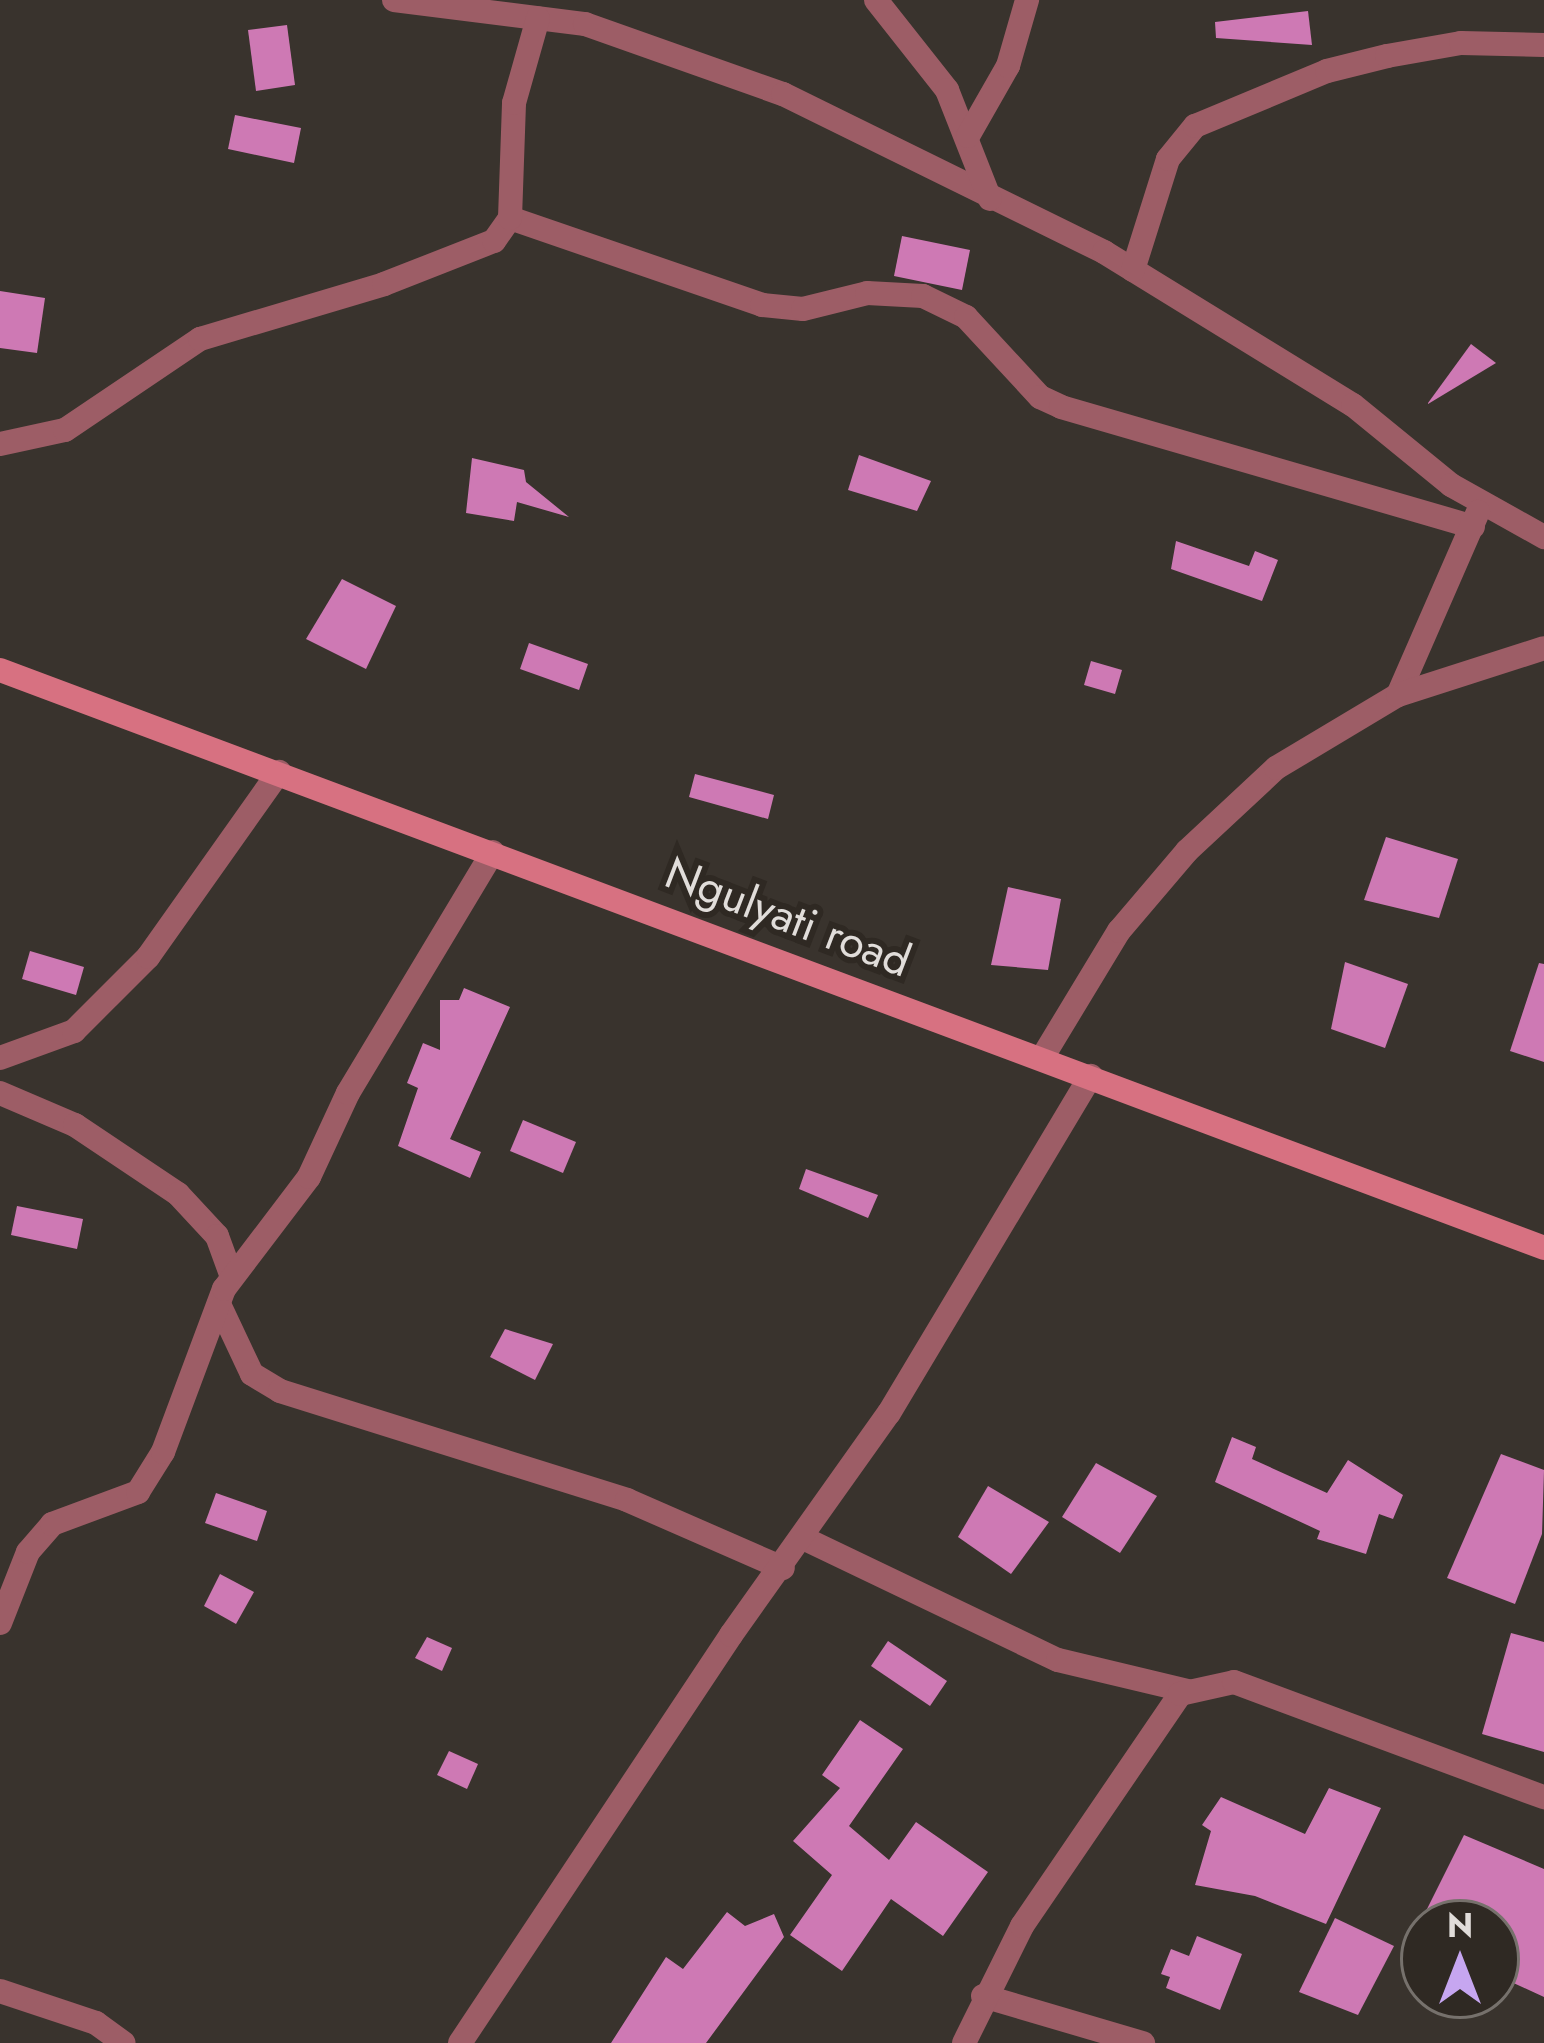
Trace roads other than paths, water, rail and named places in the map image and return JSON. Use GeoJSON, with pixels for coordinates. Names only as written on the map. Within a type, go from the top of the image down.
{"type":"FeatureCollection","features":[{"type":"Feature","properties":{"kind":"main road","name":"Ngulyati road"},"geometry":{"type":"LineString","coordinates":[[0,670],[1544,1248]]}},
{"type":"Feature","properties":{"kind":"street"},"geometry":{"type":"LineString","coordinates":[[394,0],[585,24],[734,74],[1133,270],[1353,405],[1477,516]]}},
{"type":"Feature","properties":{"kind":"street"},"geometry":{"type":"LineString","coordinates":[[876,0],[946,90],[991,199]]}},
{"type":"Feature","properties":{"kind":"street"},"geometry":{"type":"LineString","coordinates":[[968,136],[1007,66],[1027,0]]}},
{"type":"Feature","properties":{"kind":"street"},"geometry":{"type":"LineString","coordinates":[[0,444],[64,430],[200,339],[384,284],[494,241],[510,218],[514,104],[538,18]]}},
{"type":"Feature","properties":{"kind":"street"},"geometry":{"type":"LineString","coordinates":[[1133,270],[1168,159],[1195,126],[1327,71],[1387,56],[1461,43],[1544,45]]}},
{"type":"Feature","properties":{"kind":"street"},"geometry":{"type":"LineString","coordinates":[[510,218],[762,305],[803,310],[867,292],[923,296],[966,317],[1040,397],[1061,407],[1544,537]]}},
{"type":"Feature","properties":{"kind":"street"},"geometry":{"type":"LineString","coordinates":[[1398,695],[1477,516]]}},
{"type":"Feature","properties":{"kind":"street"},"geometry":{"type":"LineString","coordinates":[[1042,1058],[1119,931],[1186,851],[1276,768],[1398,695],[1544,648]]}},
{"type":"Feature","properties":{"kind":"street"},"geometry":{"type":"LineString","coordinates":[[0,1058],[74,1031],[148,956],[279,772]]}},
{"type":"Feature","properties":{"kind":"street"},"geometry":{"type":"LineString","coordinates":[[0,1623],[28,1552],[52,1524],[138,1492],[164,1452],[232,1277],[309,1177],[348,1093],[493,852]]}},
{"type":"Feature","properties":{"kind":"street"},"geometry":{"type":"LineString","coordinates":[[460,2043],[805,1539],[1091,1076]]}},
{"type":"Feature","properties":{"kind":"street"},"geometry":{"type":"LineString","coordinates":[[0,1093],[75,1125],[178,1194],[217,1236],[232,1277]]}},
{"type":"Feature","properties":{"kind":"street"},"geometry":{"type":"LineString","coordinates":[[219,1304],[253,1373],[280,1391],[627,1500],[783,1568]]}},
{"type":"Feature","properties":{"kind":"street"},"geometry":{"type":"LineString","coordinates":[[805,1539],[1058,1660],[1188,1691],[1234,1682],[1544,1797]]}},
{"type":"Feature","properties":{"kind":"street"},"geometry":{"type":"LineString","coordinates":[[964,2043],[983,1996],[1115,1781],[1188,1691]]}},
{"type":"Feature","properties":{"kind":"street"},"geometry":{"type":"LineString","coordinates":[[0,1990],[79,2015],[124,2043]]}},
{"type":"Feature","properties":{"kind":"street"},"geometry":{"type":"LineString","coordinates":[[983,1996],[1143,2043]]}}]}
